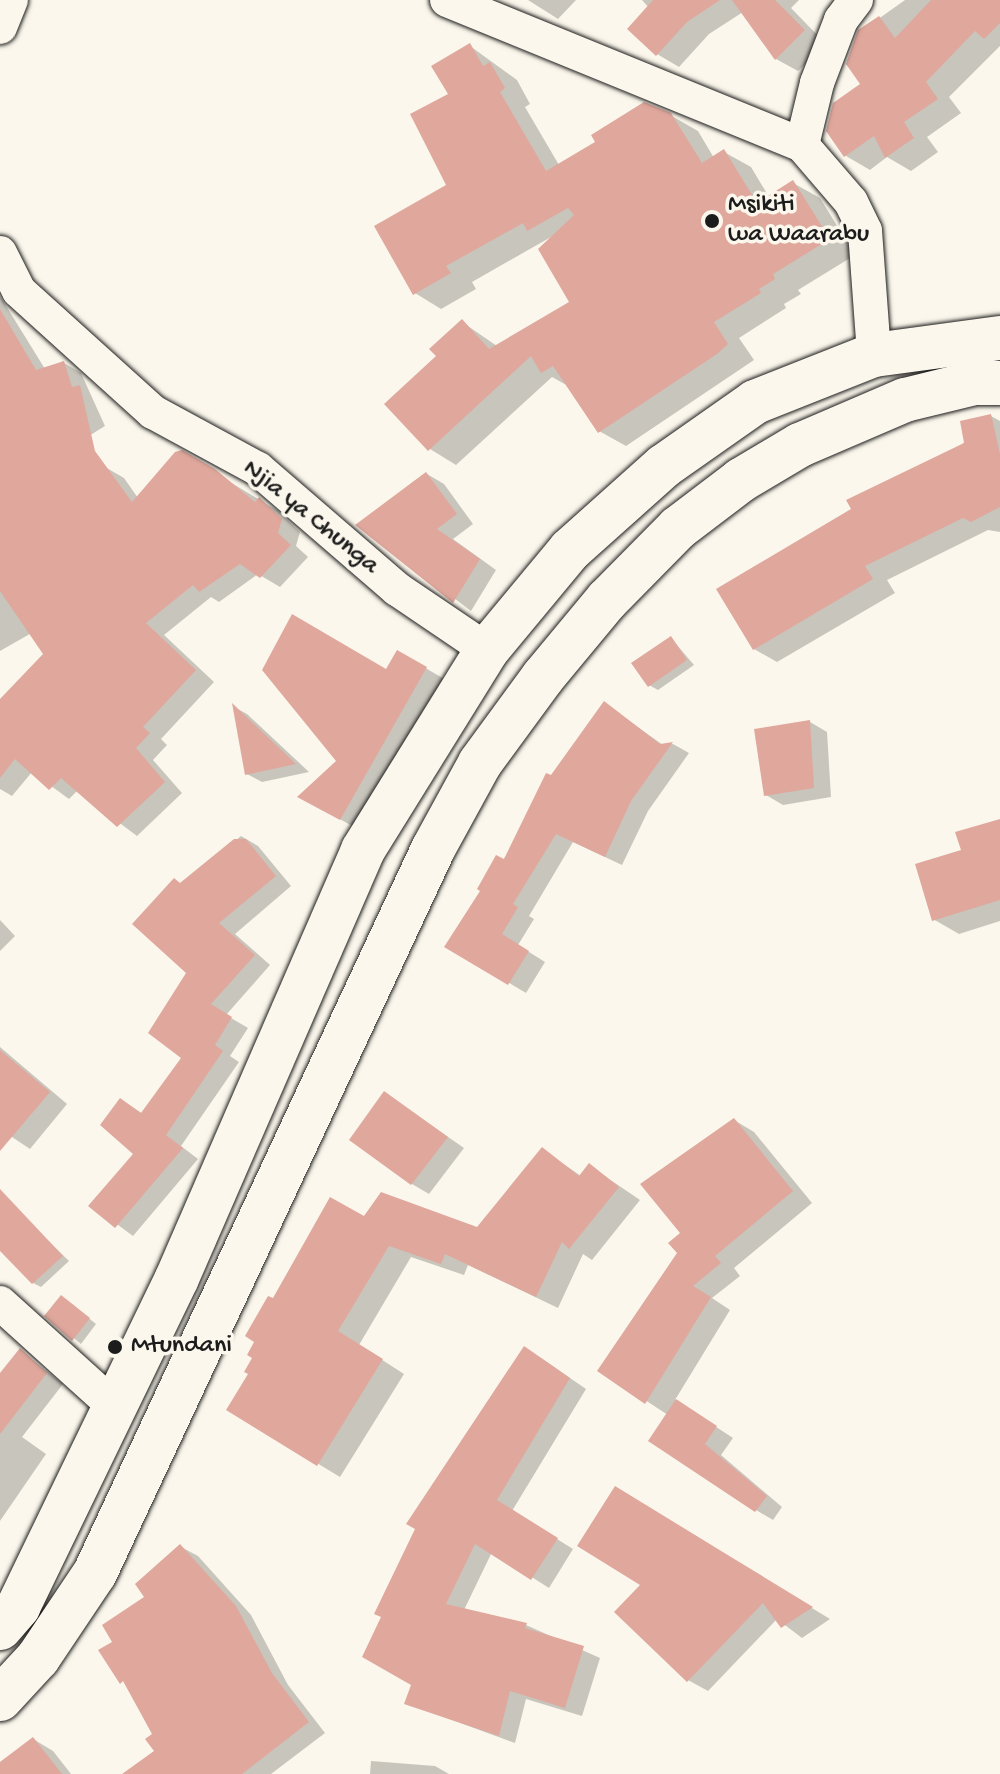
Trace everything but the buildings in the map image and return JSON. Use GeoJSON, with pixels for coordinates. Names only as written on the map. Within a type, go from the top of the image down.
{"type":"FeatureCollection","features":[{"type":"Feature","properties":{"kind":"main road"},"geometry":{"type":"LineString","coordinates":[[0,1628],[18,1607],[177,1278],[363,850],[487,650],[570,550],[664,466],[755,402],[874,355],[1000,338]]}},
{"type":"Feature","properties":{"kind":"main road"},"geometry":{"type":"LineString","coordinates":[[0,1699],[38,1658],[95,1573],[433,849],[480,763],[543,677],[607,600],[678,528],[741,480],[800,445],[905,400],[974,383],[1000,383]]}},
{"type":"Feature","properties":{"kind":"street"},"geometry":{"type":"LineString","coordinates":[[0,27],[11,0]]}},
{"type":"Feature","properties":{"kind":"street"},"geometry":{"type":"LineString","coordinates":[[447,0],[802,145],[851,202],[865,231],[874,355]]}},
{"type":"Feature","properties":{"kind":"street"},"geometry":{"type":"LineString","coordinates":[[802,145],[817,83],[841,20],[856,0]]}},
{"type":"Feature","properties":{"kind":"street","name":"Njia ya Chunga"},"geometry":{"type":"LineString","coordinates":[[0,253],[19,291],[153,412],[258,469],[397,589],[487,650]]}},
{"type":"Feature","properties":{"kind":"street"},"geometry":{"type":"LineString","coordinates":[[0,1303],[115,1407]]}},
{"type":"Feature","properties":{"kind":"place","name":"Msikiti wa Waarabu"},"geometry":{"type":"Point","coordinates":[712,221]}},
{"type":"Feature","properties":{"kind":"place","name":"Mtundani"},"geometry":{"type":"Point","coordinates":[115,1347]}}]}
